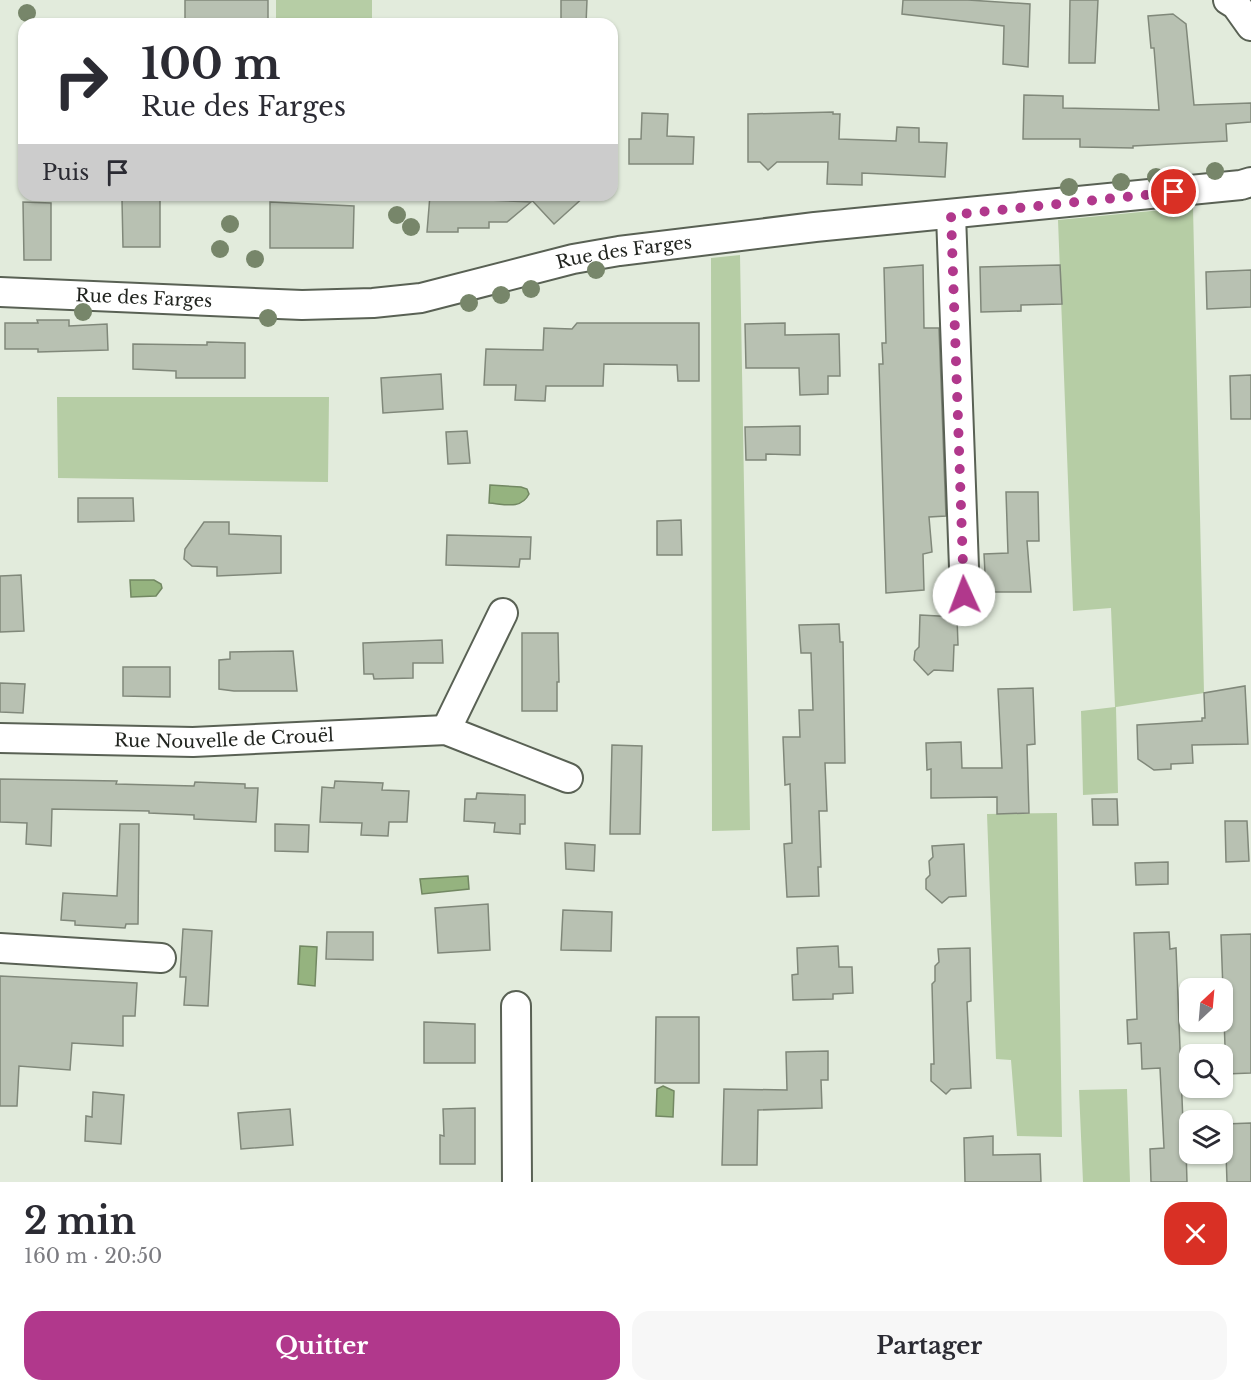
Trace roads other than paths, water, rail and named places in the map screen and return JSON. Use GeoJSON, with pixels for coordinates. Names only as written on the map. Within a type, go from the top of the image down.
{"type":"FeatureCollection","features":[{"type":"Feature","properties":{"kind":"street"},"geometry":{"type":"LineString","coordinates":[[1228,0],[1236,6],[1251,26]]}},
{"type":"Feature","properties":{"kind":"street","name":"Rue des Farges"},"geometry":{"type":"LineString","coordinates":[[0,292],[302,305],[373,303],[421,298],[573,260],[620,251],[815,227],[951,215],[1241,185],[1251,182]]}},
{"type":"Feature","properties":{"kind":"street"},"geometry":{"type":"LineString","coordinates":[[951,215],[964,595]]}},
{"type":"Feature","properties":{"kind":"street"},"geometry":{"type":"LineString","coordinates":[[446,730],[503,613]]}},
{"type":"Feature","properties":{"kind":"street","name":"Rue Nouvelle de Crouël"},"geometry":{"type":"LineString","coordinates":[[0,738],[193,742],[446,730],[568,778]]}},
{"type":"Feature","properties":{"kind":"street"},"geometry":{"type":"LineString","coordinates":[[0,948],[161,958]]}},
{"type":"Feature","properties":{"kind":"street"},"geometry":{"type":"LineString","coordinates":[[516,1006],[517,1182]]}}]}
